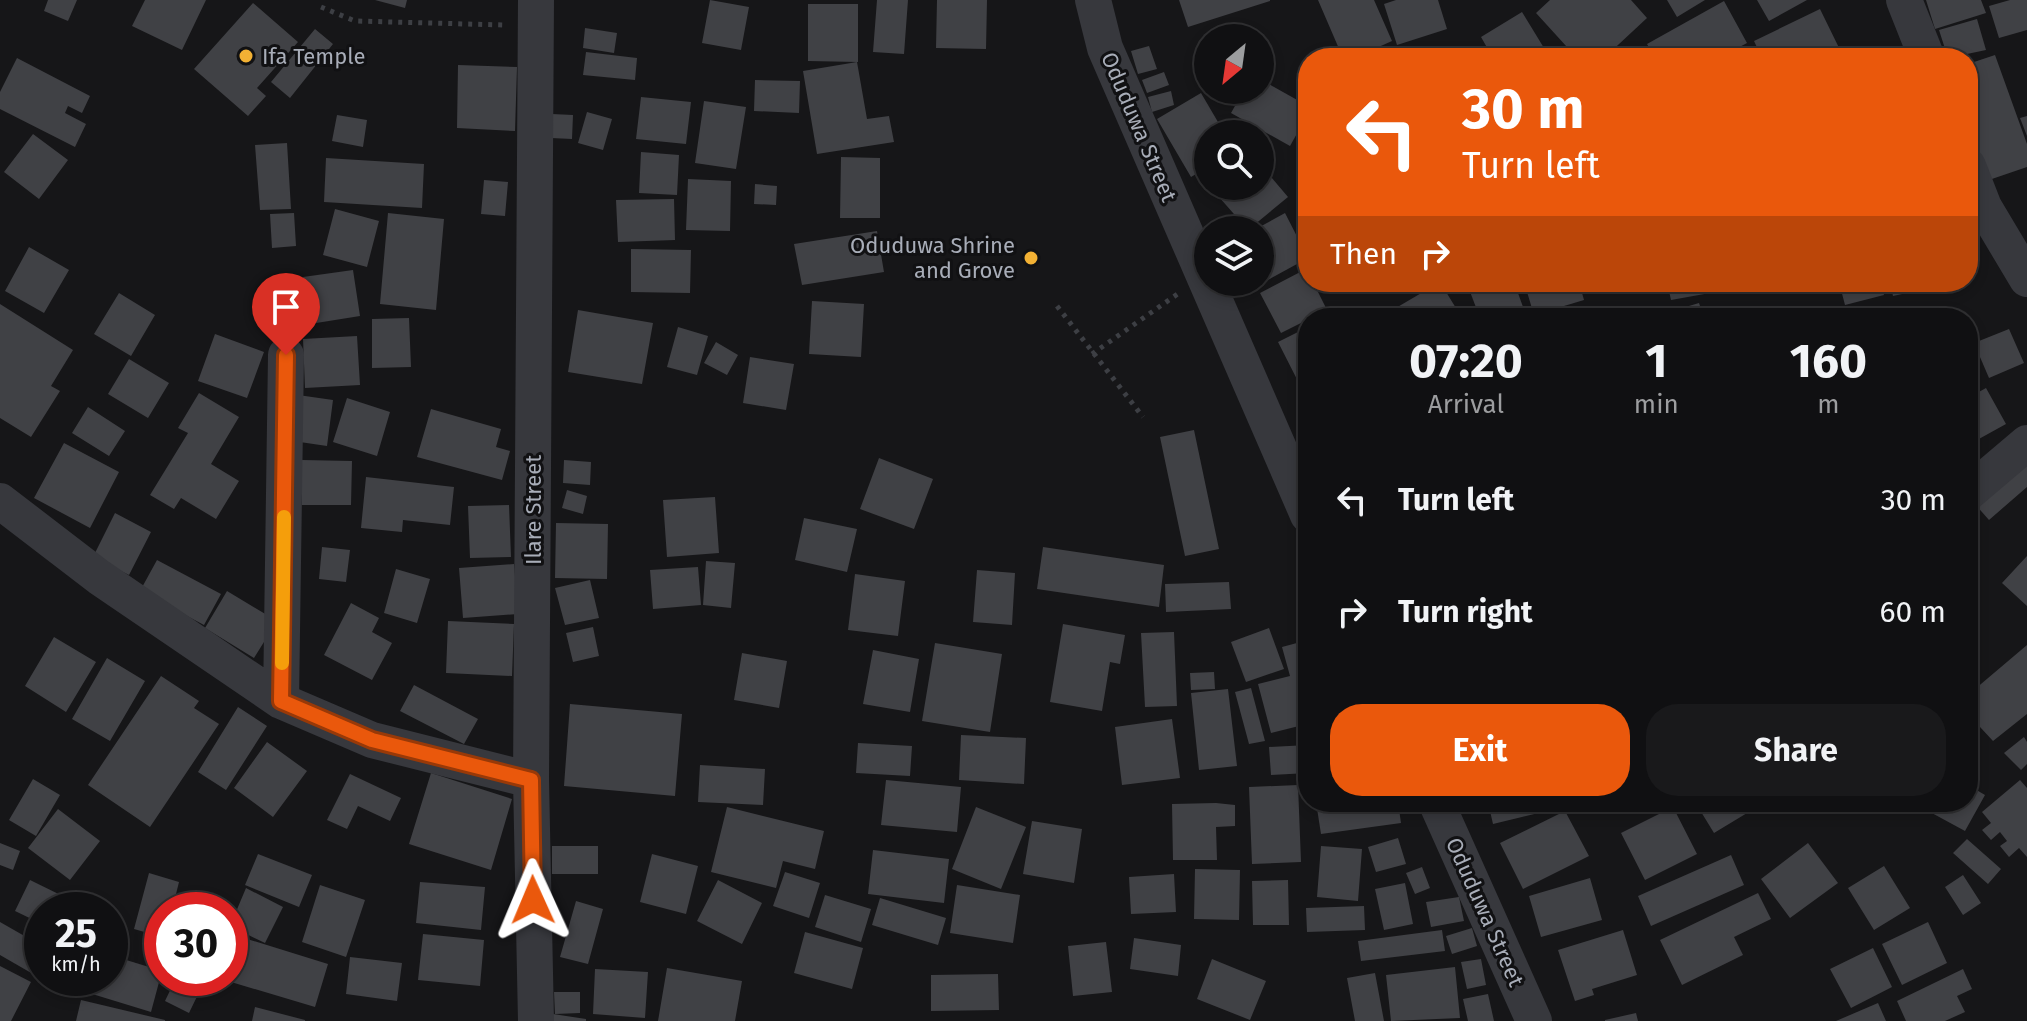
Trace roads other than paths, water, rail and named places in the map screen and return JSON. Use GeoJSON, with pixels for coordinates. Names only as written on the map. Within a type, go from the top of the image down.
{"type":"FeatureCollection","features":[{"type":"Feature","properties":{"kind":"street","name":"Oduduwa Street"},"geometry":{"type":"LineString","coordinates":[[1093,0],[1105,48],[1298,492]]}},
{"type":"Feature","properties":{"kind":"street"},"geometry":{"type":"LineString","coordinates":[[1904,0],[1923,48]]}},
{"type":"Feature","properties":{"kind":"street","name":"Ilare Street"},"geometry":{"type":"LineString","coordinates":[[536,13],[531,780],[536,1021]]}},
{"type":"Feature","properties":{"kind":"street"},"geometry":{"type":"LineString","coordinates":[[1978,192],[2027,279]]}},
{"type":"Feature","properties":{"kind":"street"},"geometry":{"type":"LineString","coordinates":[[281,701],[286,355]]}},
{"type":"Feature","properties":{"kind":"street"},"geometry":{"type":"LineString","coordinates":[[1978,485],[2027,443]]}},
{"type":"Feature","properties":{"kind":"street"},"geometry":{"type":"LineString","coordinates":[[0,501],[99,577],[281,701],[372,740],[531,780]]}},
{"type":"Feature","properties":{"kind":"street","name":"Oduduwa Street"},"geometry":{"type":"LineString","coordinates":[[1440,812],[1534,1021]]}},
{"type":"Feature","properties":{"kind":"place","name":"Ifa Temple"},"geometry":{"type":"Point","coordinates":[246,56]}},
{"type":"Feature","properties":{"kind":"place","name":"Oduduwa Shrine and Grove"},"geometry":{"type":"Point","coordinates":[1031,258]}}]}
